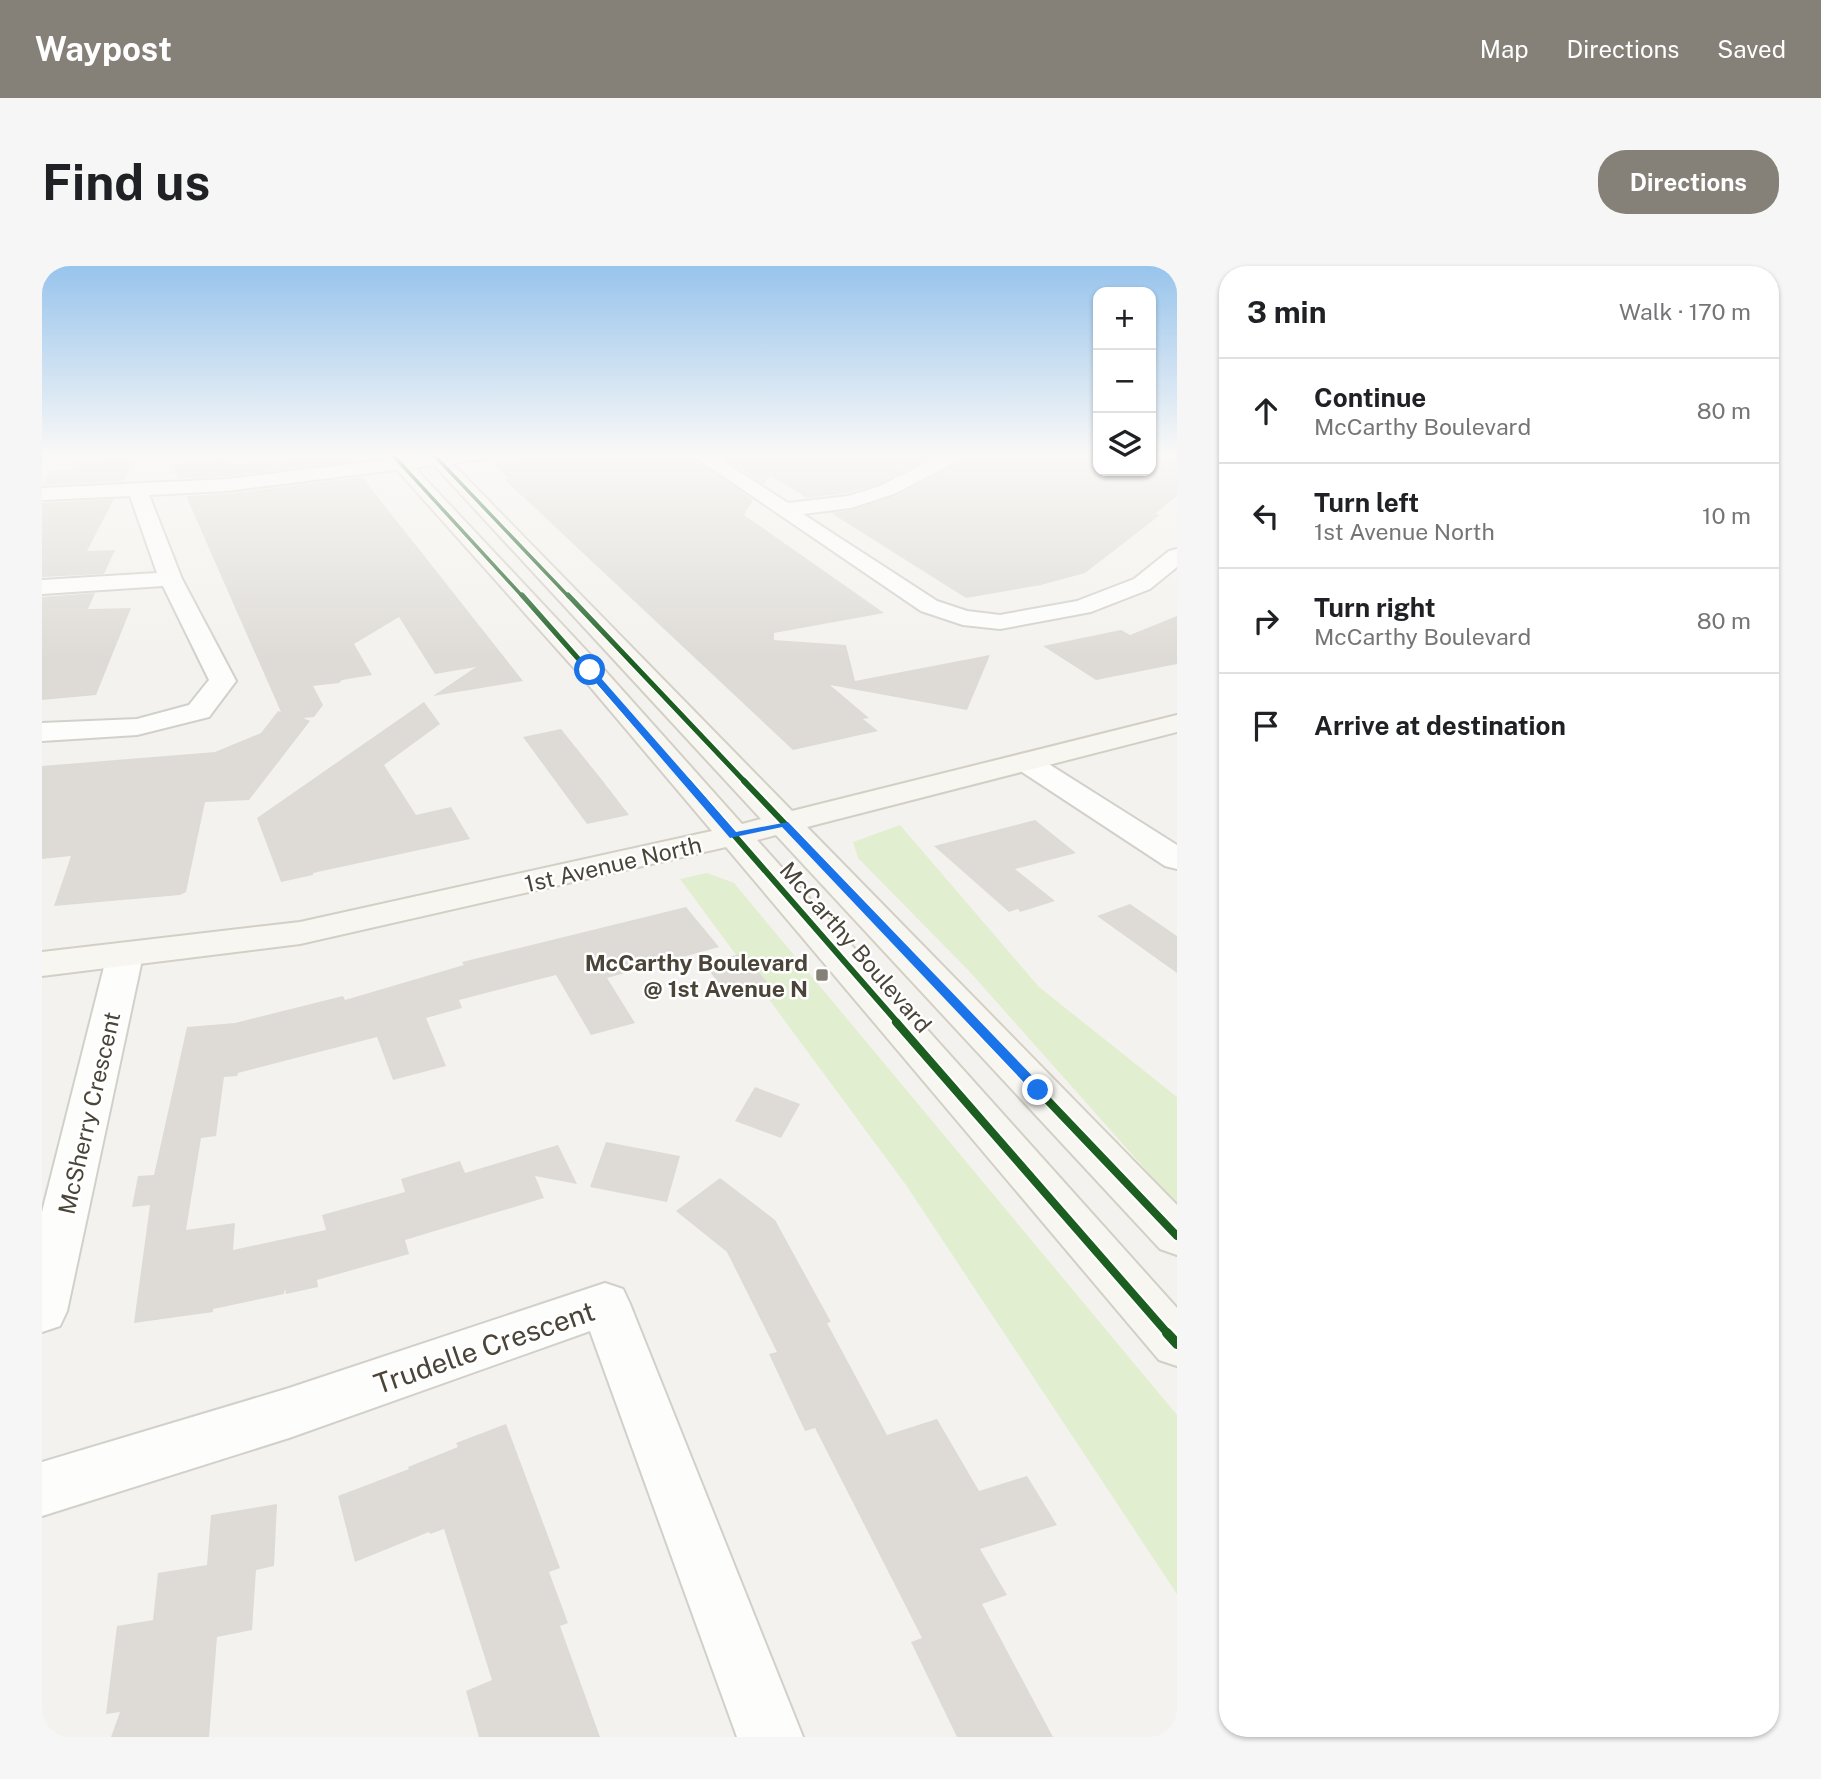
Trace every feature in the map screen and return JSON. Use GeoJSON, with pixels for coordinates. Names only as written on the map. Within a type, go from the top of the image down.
{"type":"FeatureCollection","features":[{"type":"Feature","properties":{"kind":"main road","name":"McCarthy Boulevard"},"geometry":{"type":"LineString","coordinates":[[454,522],[590,670],[1177,1343]]}},
{"type":"Feature","properties":{"kind":"main road","name":"McCarthy Boulevard"},"geometry":{"type":"LineString","coordinates":[[499,522],[593,625],[1177,1236]]}},
{"type":"Feature","properties":{"kind":"main road","name":"1st Avenue North"},"geometry":{"type":"LineString","coordinates":[[42,964],[300,933],[784,824],[1177,723]]}},
{"type":"Feature","properties":{"kind":"street"},"geometry":{"type":"LineString","coordinates":[[42,732],[137,727],[199,711],[223,681],[171,579],[149,522]]}},
{"type":"Feature","properties":{"kind":"street"},"geometry":{"type":"LineString","coordinates":[[802,522],[929,606],[963,618],[1000,622],[1083,607],[1142,584],[1177,556]]}},
{"type":"Feature","properties":{"kind":"street"},"geometry":{"type":"LineString","coordinates":[[42,587],[171,579]]}},
{"type":"Feature","properties":{"kind":"street"},"geometry":{"type":"LineString","coordinates":[[1027,762],[1177,859]]}},
{"type":"Feature","properties":{"kind":"street","name":"McSherry Crescent"},"geometry":{"type":"LineString","coordinates":[[42,1311],[125,955]]}},
{"type":"Feature","properties":{"kind":"street","name":"Trudelle Crescent"},"geometry":{"type":"LineString","coordinates":[[42,1489],[289,1413],[605,1304],[770,1737]]}},
{"type":"Feature","properties":{"kind":"green space"},"geometry":{"type":"Polygon","coordinates":[[[900,825],[1039,987],[1177,1097],[1177,1205],[970,972],[858,858],[853,842],[900,825]]]}},
{"type":"Feature","properties":{"kind":"green space"},"geometry":{"type":"Polygon","coordinates":[[[707,873],[734,883],[1177,1415],[1177,1594],[906,1185],[680,879],[707,873]]]}},
{"type":"Feature","properties":{"kind":"building"},"geometry":{"type":"Polygon","coordinates":[[[42,522],[102,522],[87,551],[115,550],[104,574],[42,577],[42,522]]]}},
{"type":"Feature","properties":{"kind":"building"},"geometry":{"type":"Polygon","coordinates":[[[197,522],[397,522],[523,681],[433,696],[476,667],[435,674],[399,617],[354,644],[372,675],[313,686],[323,705],[314,717],[303,718],[310,721],[249,800],[205,802],[186,892],[180,895],[54,906],[71,856],[42,859],[42,766],[215,752],[261,733],[278,711],[281,712],[197,522]]]}},
{"type":"Feature","properties":{"kind":"building"},"geometry":{"type":"Polygon","coordinates":[[[549,522],[753,522],[884,613],[774,633],[774,640],[846,645],[855,681],[990,655],[967,710],[830,685],[869,718],[863,719],[878,731],[793,750],[549,522]]]}},
{"type":"Feature","properties":{"kind":"building"},"geometry":{"type":"Polygon","coordinates":[[[845,522],[1151,522],[1085,573],[1041,585],[966,598],[845,522]]]}},
{"type":"Feature","properties":{"kind":"building"},"geometry":{"type":"Polygon","coordinates":[[[95,593],[88,609],[131,608],[96,695],[42,700],[42,597],[95,593]]]}},
{"type":"Feature","properties":{"kind":"building"},"geometry":{"type":"Polygon","coordinates":[[[1177,616],[1177,664],[1096,680],[1043,646],[1121,630],[1130,635],[1177,616]]]}},
{"type":"Feature","properties":{"kind":"building"},"geometry":{"type":"Polygon","coordinates":[[[424,702],[440,724],[384,765],[416,815],[451,807],[470,839],[281,882],[257,818],[424,702]]]}},
{"type":"Feature","properties":{"kind":"building"},"geometry":{"type":"Polygon","coordinates":[[[561,729],[629,815],[587,824],[523,737],[561,729]]]}},
{"type":"Feature","properties":{"kind":"building"},"geometry":{"type":"Polygon","coordinates":[[[1035,820],[1076,853],[1015,869],[1055,901],[1020,912],[1018,909],[1009,912],[934,846],[1035,820]]]}},
{"type":"Feature","properties":{"kind":"building"},"geometry":{"type":"Polygon","coordinates":[[[1130,904],[1177,936],[1177,973],[1097,916],[1130,904]]]}},
{"type":"Feature","properties":{"kind":"building"},"geometry":{"type":"Polygon","coordinates":[[[686,907],[719,947],[607,978],[635,1023],[591,1035],[556,975],[459,1000],[462,1008],[426,1018],[446,1066],[393,1080],[377,1037],[238,1073],[237,1076],[224,1077],[216,1136],[201,1138],[186,1230],[235,1223],[233,1250],[326,1230],[322,1215],[405,1192],[401,1179],[460,1161],[465,1173],[558,1145],[577,1184],[535,1176],[544,1198],[405,1240],[409,1254],[317,1280],[318,1287],[286,1294],[285,1289],[284,1294],[213,1309],[213,1312],[134,1323],[150,1205],[132,1207],[138,1176],[154,1175],[187,1027],[235,1023],[343,996],[345,1000],[464,965],[462,962],[686,907]]]}},
{"type":"Feature","properties":{"kind":"building"},"geometry":{"type":"Polygon","coordinates":[[[743,953],[767,982],[727,994],[704,964],[743,953]]]}},
{"type":"Feature","properties":{"kind":"building"},"geometry":{"type":"Polygon","coordinates":[[[755,1087],[800,1104],[781,1138],[735,1121],[755,1087]]]}},
{"type":"Feature","properties":{"kind":"building"},"geometry":{"type":"Polygon","coordinates":[[[606,1142],[680,1156],[667,1202],[590,1187],[606,1142]]]}},
{"type":"Feature","properties":{"kind":"building"},"geometry":{"type":"Polygon","coordinates":[[[720,1178],[775,1220],[831,1322],[827,1323],[887,1435],[937,1419],[979,1491],[1027,1476],[1057,1525],[980,1549],[1007,1595],[982,1604],[1053,1737],[957,1737],[911,1642],[922,1638],[815,1428],[805,1431],[769,1354],[777,1352],[727,1252],[676,1211],[720,1178]]]}},
{"type":"Feature","properties":{"kind":"building"},"geometry":{"type":"Polygon","coordinates":[[[506,1424],[560,1568],[549,1572],[568,1623],[560,1626],[600,1737],[479,1737],[466,1691],[492,1680],[444,1529],[430,1534],[429,1532],[355,1562],[338,1496],[409,1469],[408,1467],[458,1447],[456,1443],[506,1424]]]}},
{"type":"Feature","properties":{"kind":"building"},"geometry":{"type":"Polygon","coordinates":[[[277,1504],[274,1566],[256,1570],[252,1630],[217,1637],[209,1737],[111,1737],[120,1712],[106,1714],[117,1626],[153,1620],[158,1573],[207,1565],[211,1515],[277,1504]]]}},
{"type":"Feature","properties":{"kind":"cycle path"},"geometry":{"type":"LineString","coordinates":[[454,522],[590,670],[1177,1344]]}},
{"type":"Feature","properties":{"kind":"cycle path"},"geometry":{"type":"LineString","coordinates":[[497,522],[1177,1236]]}},
{"type":"Feature","properties":{"kind":"place","name":"McCarthy Boulevard @ 1st Avenue N"},"geometry":{"type":"Point","coordinates":[822,975]}},
{"type":"Feature","properties":{"kind":"route"},"geometry":{"type":"LineString","coordinates":[[590,670],[733,836],[784,824],[1038,1090]]}}]}
